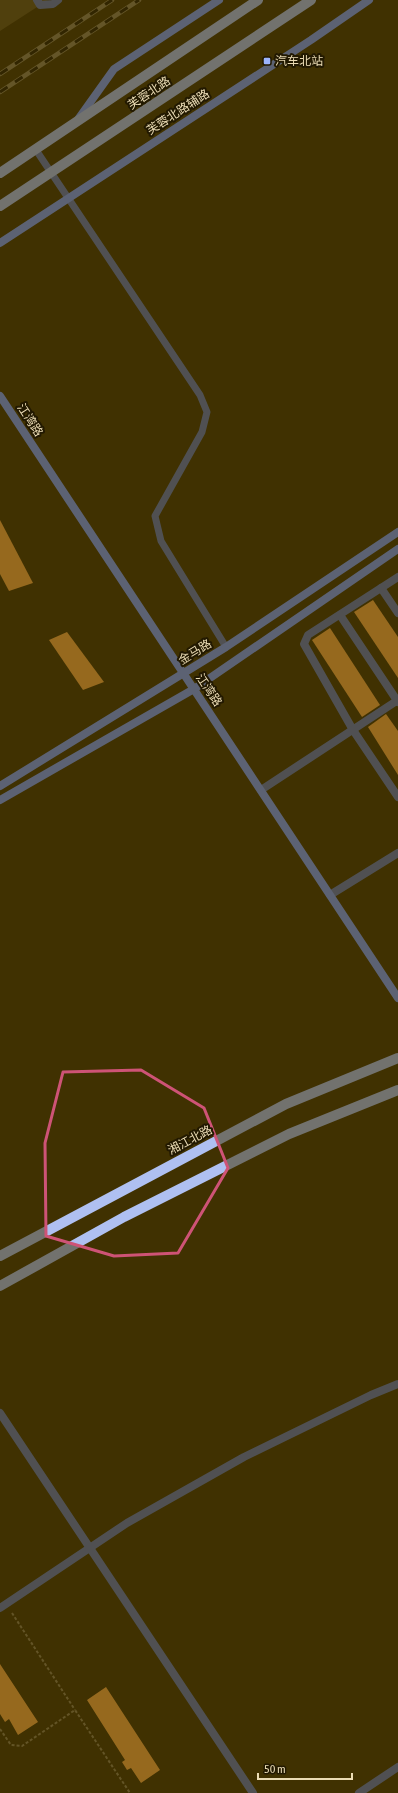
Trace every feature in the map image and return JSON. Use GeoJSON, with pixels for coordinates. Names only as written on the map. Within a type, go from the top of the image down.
{"type":"FeatureCollection","features":[{"type":"Feature","properties":{"kind":"main road","name":"芙蓉北路"},"geometry":{"type":"LineString","coordinates":[[0,173],[258,0]]}},
{"type":"Feature","properties":{"kind":"main road","name":"芙蓉北路"},"geometry":{"type":"LineString","coordinates":[[0,206],[52,173],[311,0]]}},
{"type":"Feature","properties":{"kind":"main road","name":"湘江北路"},"geometry":{"type":"LineString","coordinates":[[0,1256],[286,1104],[398,1058]]}},
{"type":"Feature","properties":{"kind":"main road"},"geometry":{"type":"LineString","coordinates":[[0,1286],[124,1217],[289,1134],[398,1090]]}},
{"type":"Feature","properties":{"kind":"street"},"geometry":{"type":"LineString","coordinates":[[37,0],[40,5],[53,4],[58,0]]}},
{"type":"Feature","properties":{"kind":"street"},"geometry":{"type":"LineString","coordinates":[[75,124],[114,69],[219,0]]}},
{"type":"Feature","properties":{"kind":"street","name":"芙蓉北路辅路"},"geometry":{"type":"LineString","coordinates":[[0,243],[312,40],[369,0]]}},
{"type":"Feature","properties":{"kind":"street","name":"江湾路"},"geometry":{"type":"LineString","coordinates":[[0,396],[330,895],[395,987],[398,998]]}},
{"type":"Feature","properties":{"kind":"street","name":"金马路"},"geometry":{"type":"LineString","coordinates":[[0,786],[226,647],[398,532]]}},
{"type":"Feature","properties":{"kind":"street"},"geometry":{"type":"LineString","coordinates":[[0,800],[194,689],[398,549]]}},
{"type":"Feature","properties":{"kind":"street"},"geometry":{"type":"LineString","coordinates":[[398,576],[308,635],[304,644],[353,730],[398,797]]}},
{"type":"Feature","properties":{"kind":"street"},"geometry":{"type":"LineString","coordinates":[[381,588],[398,613]]}},
{"type":"Feature","properties":{"kind":"street"},"geometry":{"type":"LineString","coordinates":[[261,790],[398,701],[340,615]]}},
{"type":"Feature","properties":{"kind":"street"},"geometry":{"type":"LineString","coordinates":[[330,895],[398,853]]}},
{"type":"Feature","properties":{"kind":"street"},"geometry":{"type":"LineString","coordinates":[[0,1608],[127,1523],[244,1457],[371,1395],[398,1384]]}},
{"type":"Feature","properties":{"kind":"street"},"geometry":{"type":"LineString","coordinates":[[0,1413],[253,1793]]}},
{"type":"Feature","properties":{"kind":"street"},"geometry":{"type":"LineString","coordinates":[[359,1793],[398,1767]]}},
{"type":"Feature","properties":{"kind":"lane"},"geometry":{"type":"LineString","coordinates":[[36,150],[200,395],[207,412],[202,432],[155,516],[161,541],[226,647]]}},
{"type":"Feature","properties":{"kind":"path"},"geometry":{"type":"LineString","coordinates":[[11,1613],[130,1793]]}},
{"type":"Feature","properties":{"kind":"path"},"geometry":{"type":"LineString","coordinates":[[0,1729],[11,1745],[22,1746],[75,1710]]}},
{"type":"Feature","properties":{"kind":"highlighted area"},"geometry":{"type":"Polygon","coordinates":[[[141,1070],[204,1108],[228,1168],[178,1253],[114,1256],[46,1236],[45,1143],[63,1072],[141,1070]]]}},
{"type":"Feature","properties":{"kind":"shaded area"},"geometry":{"type":"Polygon","coordinates":[[[0,0],[48,0],[0,31],[0,0]]]}},
{"type":"Feature","properties":{"kind":"building"},"geometry":{"type":"Polygon","coordinates":[[[0,520],[33,583],[9,591],[0,574],[0,520]]]}},
{"type":"Feature","properties":{"kind":"building"},"geometry":{"type":"Polygon","coordinates":[[[373,600],[398,637],[398,678],[354,612],[373,600]]]}},
{"type":"Feature","properties":{"kind":"building"},"geometry":{"type":"Polygon","coordinates":[[[330,628],[380,705],[362,717],[312,640],[330,628]]]}},
{"type":"Feature","properties":{"kind":"building"},"geometry":{"type":"Polygon","coordinates":[[[67,632],[104,682],[83,690],[49,640],[67,632]]]}},
{"type":"Feature","properties":{"kind":"building"},"geometry":{"type":"Polygon","coordinates":[[[386,714],[398,731],[398,775],[368,727],[386,714]]]}},
{"type":"Feature","properties":{"kind":"building"},"geometry":{"type":"Polygon","coordinates":[[[0,1664],[38,1722],[18,1735],[9,1719],[5,1722],[0,1714],[0,1664]]]}},
{"type":"Feature","properties":{"kind":"building"},"geometry":{"type":"Polygon","coordinates":[[[106,1687],[160,1770],[141,1783],[131,1768],[127,1770],[122,1762],[125,1760],[87,1700],[106,1687]]]}},
{"type":"Feature","properties":{"kind":"railway"},"geometry":{"type":"LineString","coordinates":[[0,74],[112,0]]}},
{"type":"Feature","properties":{"kind":"railway"},"geometry":{"type":"LineString","coordinates":[[0,92],[139,0]]}},
{"type":"Feature","properties":{"kind":"place","name":"汽车北站"},"geometry":{"type":"Point","coordinates":[267,61]}}]}
